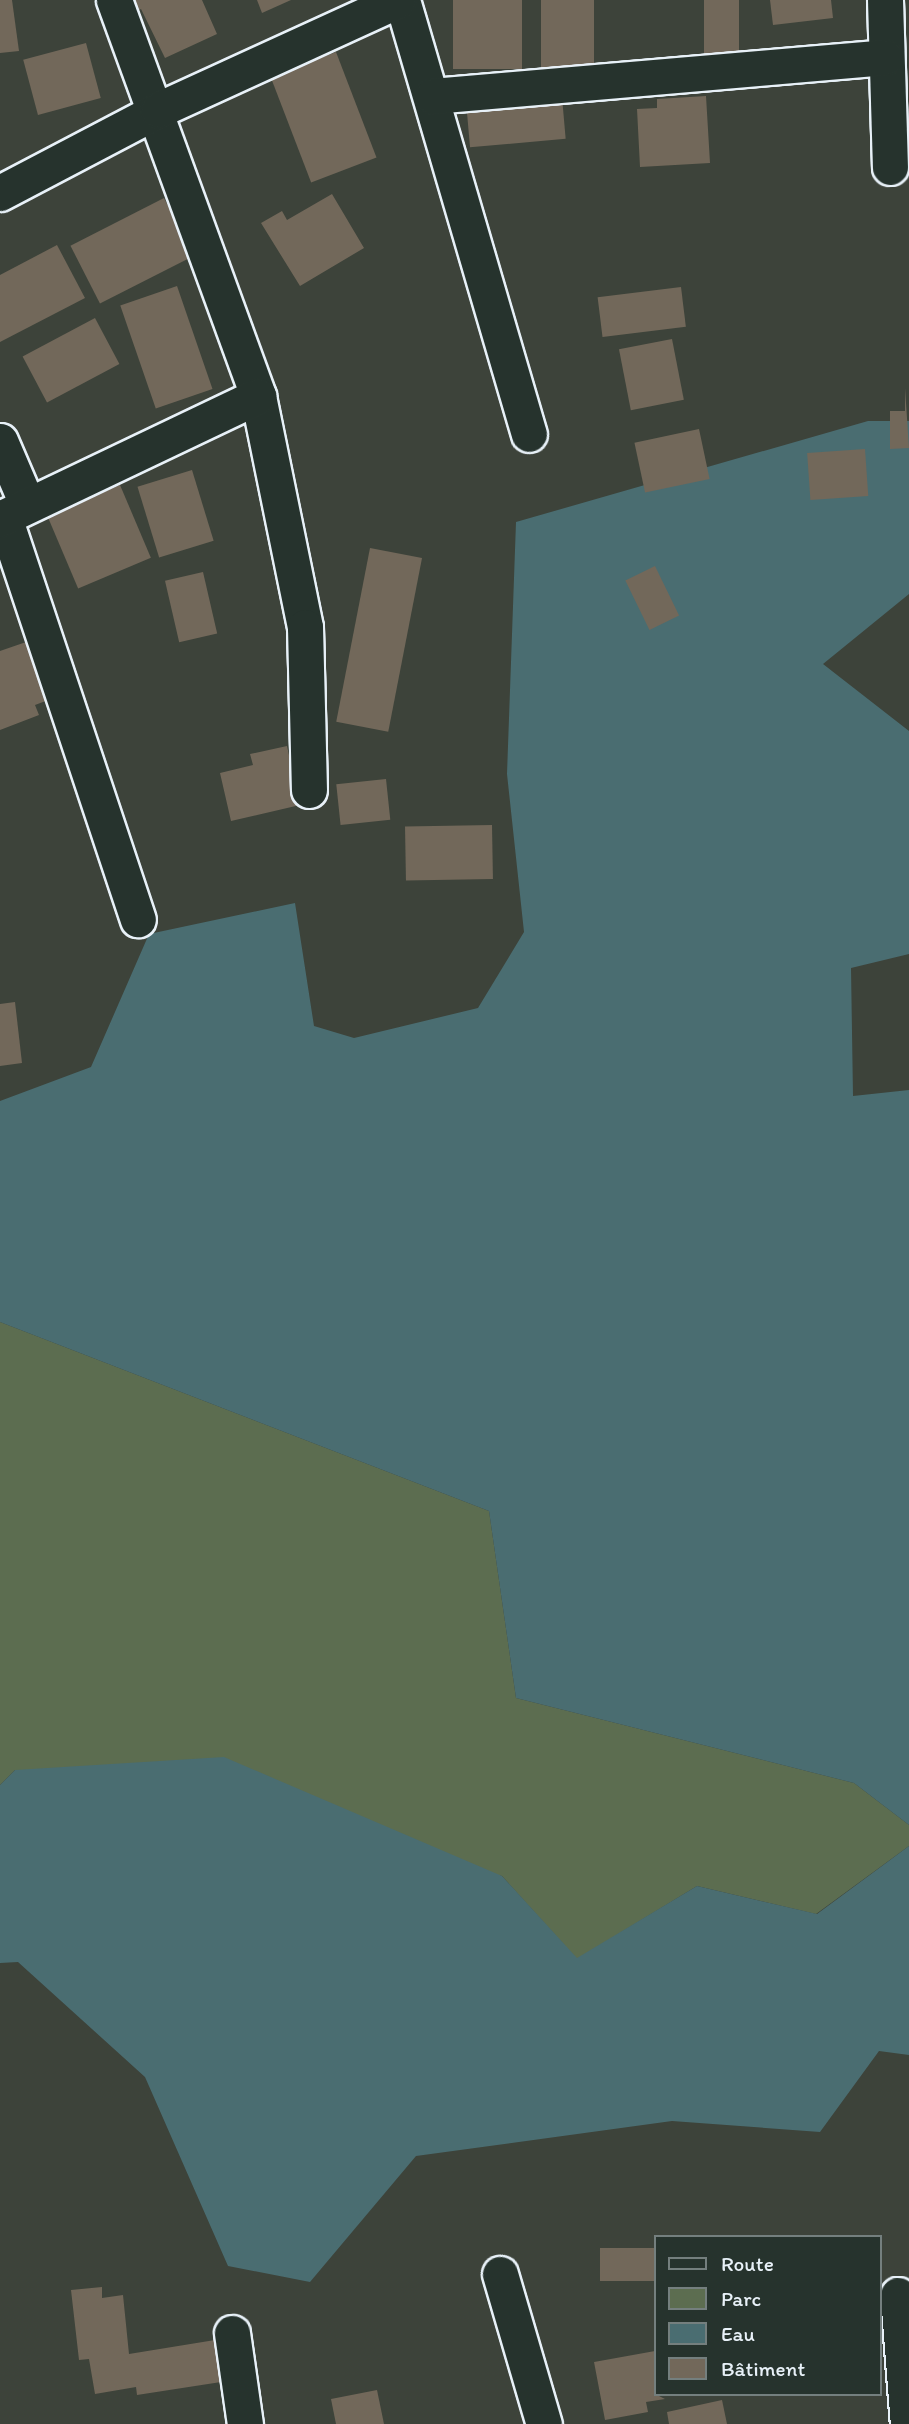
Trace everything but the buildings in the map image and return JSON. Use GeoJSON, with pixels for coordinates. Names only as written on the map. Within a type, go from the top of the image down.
{"type":"FeatureCollection","features":[{"type":"Feature","properties":{"kind":"street"},"geometry":{"type":"LineString","coordinates":[[114,0],[158,110],[258,396],[305,627],[309,790]]}},
{"type":"Feature","properties":{"kind":"street"},"geometry":{"type":"LineString","coordinates":[[0,193],[158,110],[400,0],[432,96],[529,435]]}},
{"type":"Feature","properties":{"kind":"street"},"geometry":{"type":"LineString","coordinates":[[885,0],[890,167]]}},
{"type":"Feature","properties":{"kind":"street"},"geometry":{"type":"LineString","coordinates":[[432,96],[885,57]]}},
{"type":"Feature","properties":{"kind":"street"},"geometry":{"type":"LineString","coordinates":[[10,514],[258,396]]}},
{"type":"Feature","properties":{"kind":"street"},"geometry":{"type":"LineString","coordinates":[[0,441],[10,514],[138,919]]}},
{"type":"Feature","properties":{"kind":"street"},"geometry":{"type":"LineString","coordinates":[[500,2274],[544,2424]]}},
{"type":"Feature","properties":{"kind":"street"},"geometry":{"type":"LineString","coordinates":[[898,2295],[908,2424]]}},
{"type":"Feature","properties":{"kind":"street"},"geometry":{"type":"LineString","coordinates":[[232,2333],[245,2424]]}},
{"type":"Feature","properties":{"kind":"green space"},"geometry":{"type":"Polygon","coordinates":[[[0,1322],[489,1511],[516,1698],[854,1783],[909,1825],[909,1846],[816,1914],[697,1886],[577,1959],[502,1876],[15,1770],[0,1785],[0,1322]]]}},
{"type":"Feature","properties":{"kind":"water"},"geometry":{"type":"Polygon","coordinates":[[[868,421],[909,421],[909,594],[823,664],[909,731],[909,954],[851,968],[853,1096],[909,1090],[909,1825],[854,1783],[516,1698],[489,1511],[0,1322],[0,1101],[91,1067],[149,934],[295,903],[314,1026],[354,1038],[478,1008],[524,932],[507,774],[516,522],[868,421]]]}},
{"type":"Feature","properties":{"kind":"water"},"geometry":{"type":"Polygon","coordinates":[[[224,1757],[502,1876],[577,1958],[697,1886],[817,1914],[909,1846],[909,2055],[879,2051],[820,2132],[672,2121],[416,2156],[310,2282],[228,2266],[145,2077],[18,1962],[0,1963],[0,1785],[15,1770],[224,1757]]]}}]}
